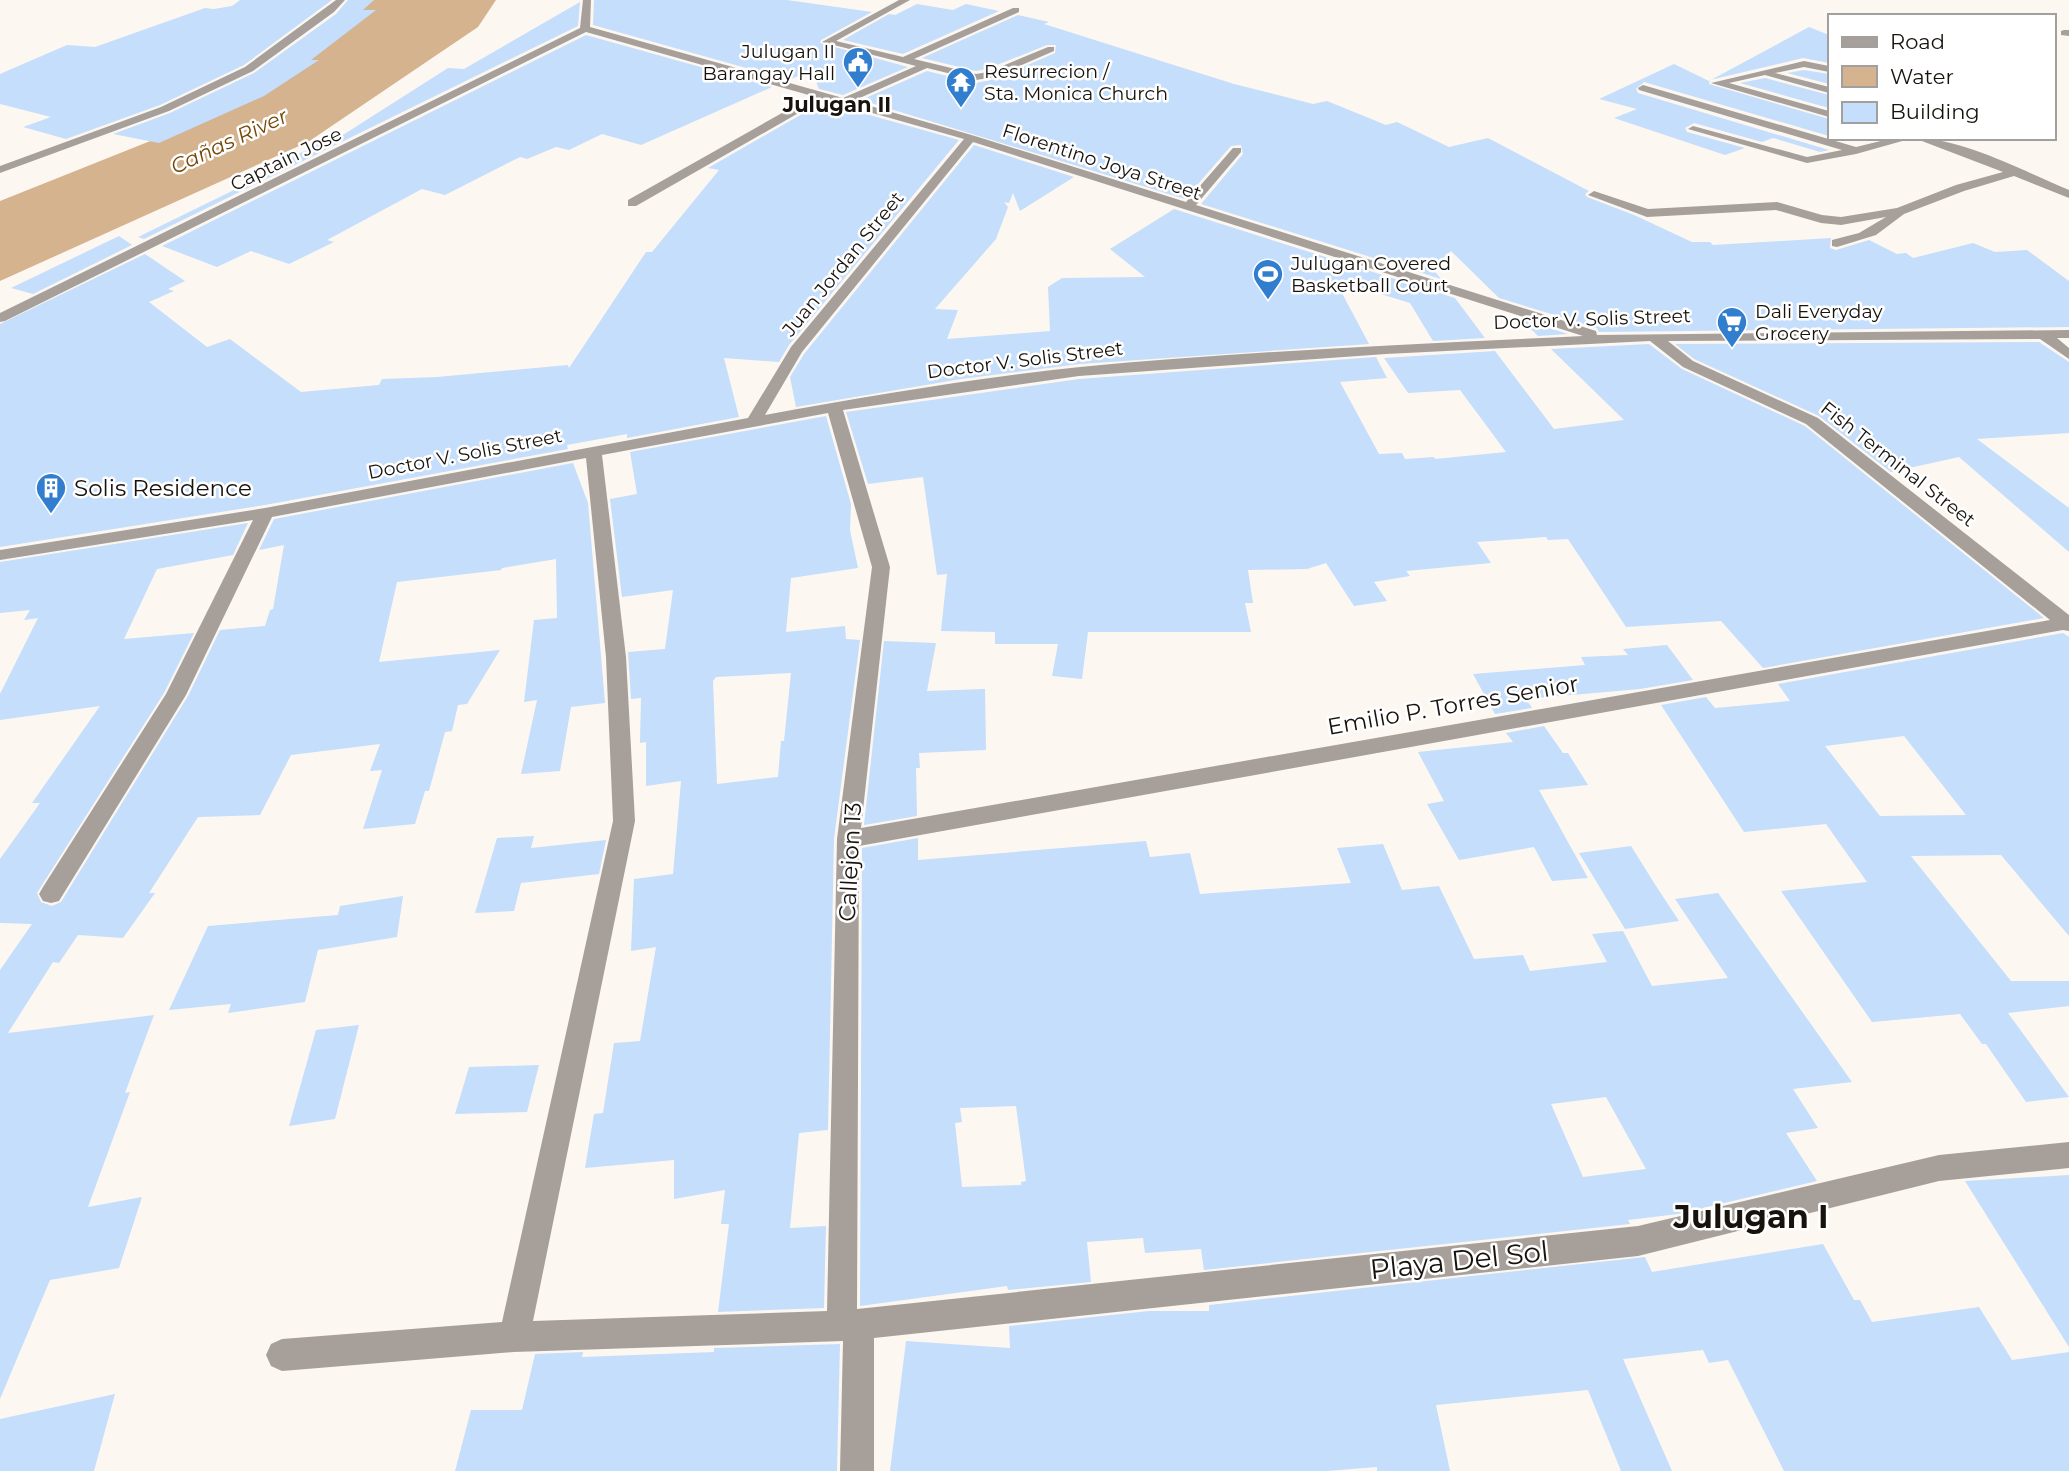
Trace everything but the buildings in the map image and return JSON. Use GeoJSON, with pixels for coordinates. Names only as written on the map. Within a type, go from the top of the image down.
{"type":"FeatureCollection","features":[{"type":"Feature","properties":{"kind":"street"},"geometry":{"type":"LineString","coordinates":[[0,170],[165,109],[249,69],[341,0]]}},
{"type":"Feature","properties":{"kind":"street"},"geometry":{"type":"LineString","coordinates":[[585,29],[587,0]]}},
{"type":"Feature","properties":{"kind":"street"},"geometry":{"type":"LineString","coordinates":[[906,0],[827,42],[984,77],[1051,49]]}},
{"type":"Feature","properties":{"kind":"street"},"geometry":{"type":"LineString","coordinates":[[904,60],[1016,10]]}},
{"type":"Feature","properties":{"kind":"street","name":"Florentino Joya Street"},"geometry":{"type":"LineString","coordinates":[[585,29],[818,97],[971,138],[1606,339]]}},
{"type":"Feature","properties":{"kind":"street","name":"Captain Jose"},"geometry":{"type":"LineString","coordinates":[[0,318],[585,29]]}},
{"type":"Feature","properties":{"kind":"street"},"geometry":{"type":"LineString","coordinates":[[1828,69],[1804,64],[1716,83],[1828,114]]}},
{"type":"Feature","properties":{"kind":"street"},"geometry":{"type":"LineString","coordinates":[[841,103],[926,65]]}},
{"type":"Feature","properties":{"kind":"street"},"geometry":{"type":"LineString","coordinates":[[1766,74],[1828,90]]}},
{"type":"Feature","properties":{"kind":"street"},"geometry":{"type":"LineString","coordinates":[[1643,88],[1856,151]]}},
{"type":"Feature","properties":{"kind":"street"},"geometry":{"type":"LineString","coordinates":[[632,203],[818,97]]}},
{"type":"Feature","properties":{"kind":"street"},"geometry":{"type":"LineString","coordinates":[[1693,129],[1807,160],[1900,140]]}},
{"type":"Feature","properties":{"kind":"street","name":"Juan Jordan Street"},"geometry":{"type":"LineString","coordinates":[[754,421],[796,350],[971,138]]}},
{"type":"Feature","properties":{"kind":"street"},"geometry":{"type":"LineString","coordinates":[[1926,140],[1968,153],[2069,194]]}},
{"type":"Feature","properties":{"kind":"street"},"geometry":{"type":"LineString","coordinates":[[1187,208],[1237,150]]}},
{"type":"Feature","properties":{"kind":"street"},"geometry":{"type":"LineString","coordinates":[[1594,195],[1647,213],[1777,206],[1821,219],[1841,221],[1900,211],[1960,188],[2014,172]]}},
{"type":"Feature","properties":{"kind":"street"},"geometry":{"type":"LineString","coordinates":[[1838,243],[1859,240],[1879,230],[1900,211]]}},
{"type":"Feature","properties":{"kind":"street","name":"Doctor V. Solis Street"},"geometry":{"type":"LineString","coordinates":[[0,555],[265,513],[834,407],[1079,372],[1386,350],[1653,337],[2069,334]]}},
{"type":"Feature","properties":{"kind":"street"},"geometry":{"type":"LineString","coordinates":[[2044,335],[2069,355]]}},
{"type":"Feature","properties":{"kind":"street","name":"Fish Terminal Street"},"geometry":{"type":"LineString","coordinates":[[1653,337],[1688,363],[1812,421],[2068,624]]}},
{"type":"Feature","properties":{"kind":"street","name":"Callejon 13"},"geometry":{"type":"LineString","coordinates":[[834,407],[881,567],[848,839],[850,1325],[857,1471]]}},
{"type":"Feature","properties":{"kind":"street"},"geometry":{"type":"LineString","coordinates":[[514,1337],[624,821],[615,657],[593,451]]}},
{"type":"Feature","properties":{"kind":"street"},"geometry":{"type":"LineString","coordinates":[[51,894],[176,695],[265,513]]}},
{"type":"Feature","properties":{"kind":"street","name":"Emilio P. Torres Senior"},"geometry":{"type":"LineString","coordinates":[[848,839],[2068,624]]}},
{"type":"Feature","properties":{"kind":"street","name":"Playa Del Sol"},"geometry":{"type":"LineString","coordinates":[[282,1354],[514,1337],[850,1325],[1638,1241],[1939,1168],[2069,1155]]}},
{"type":"Feature","properties":{"kind":"water","name":"Cañas River"},"geometry":{"type":"Polygon","coordinates":[[[366,0],[496,0],[478,27],[308,142],[0,281],[0,201],[233,108],[366,0]]]}},
{"type":"Feature","properties":{"kind":"place","name":"Julugan II Barangay Hall"},"geometry":{"type":"Point","coordinates":[858,89]}},
{"type":"Feature","properties":{"kind":"place","name":"Resurrecion / Sta. Monica Church"},"geometry":{"type":"Point","coordinates":[961,109]}},
{"type":"Feature","properties":{"kind":"place","name":"Julugan Covered Basketball Court"},"geometry":{"type":"Point","coordinates":[1268,301]}},
{"type":"Feature","properties":{"kind":"place","name":"Dali Everyday Grocery"},"geometry":{"type":"Point","coordinates":[1732,349]}},
{"type":"Feature","properties":{"kind":"place","name":"Solis Residence"},"geometry":{"type":"Point","coordinates":[51,515]}},
{"type":"Feature","properties":{"kind":"district","name":"Julugan II"},"geometry":{"type":"Point","coordinates":[837,104]}},
{"type":"Feature","properties":{"kind":"district","name":"Julugan I"},"geometry":{"type":"Point","coordinates":[1751,1216]}}]}
